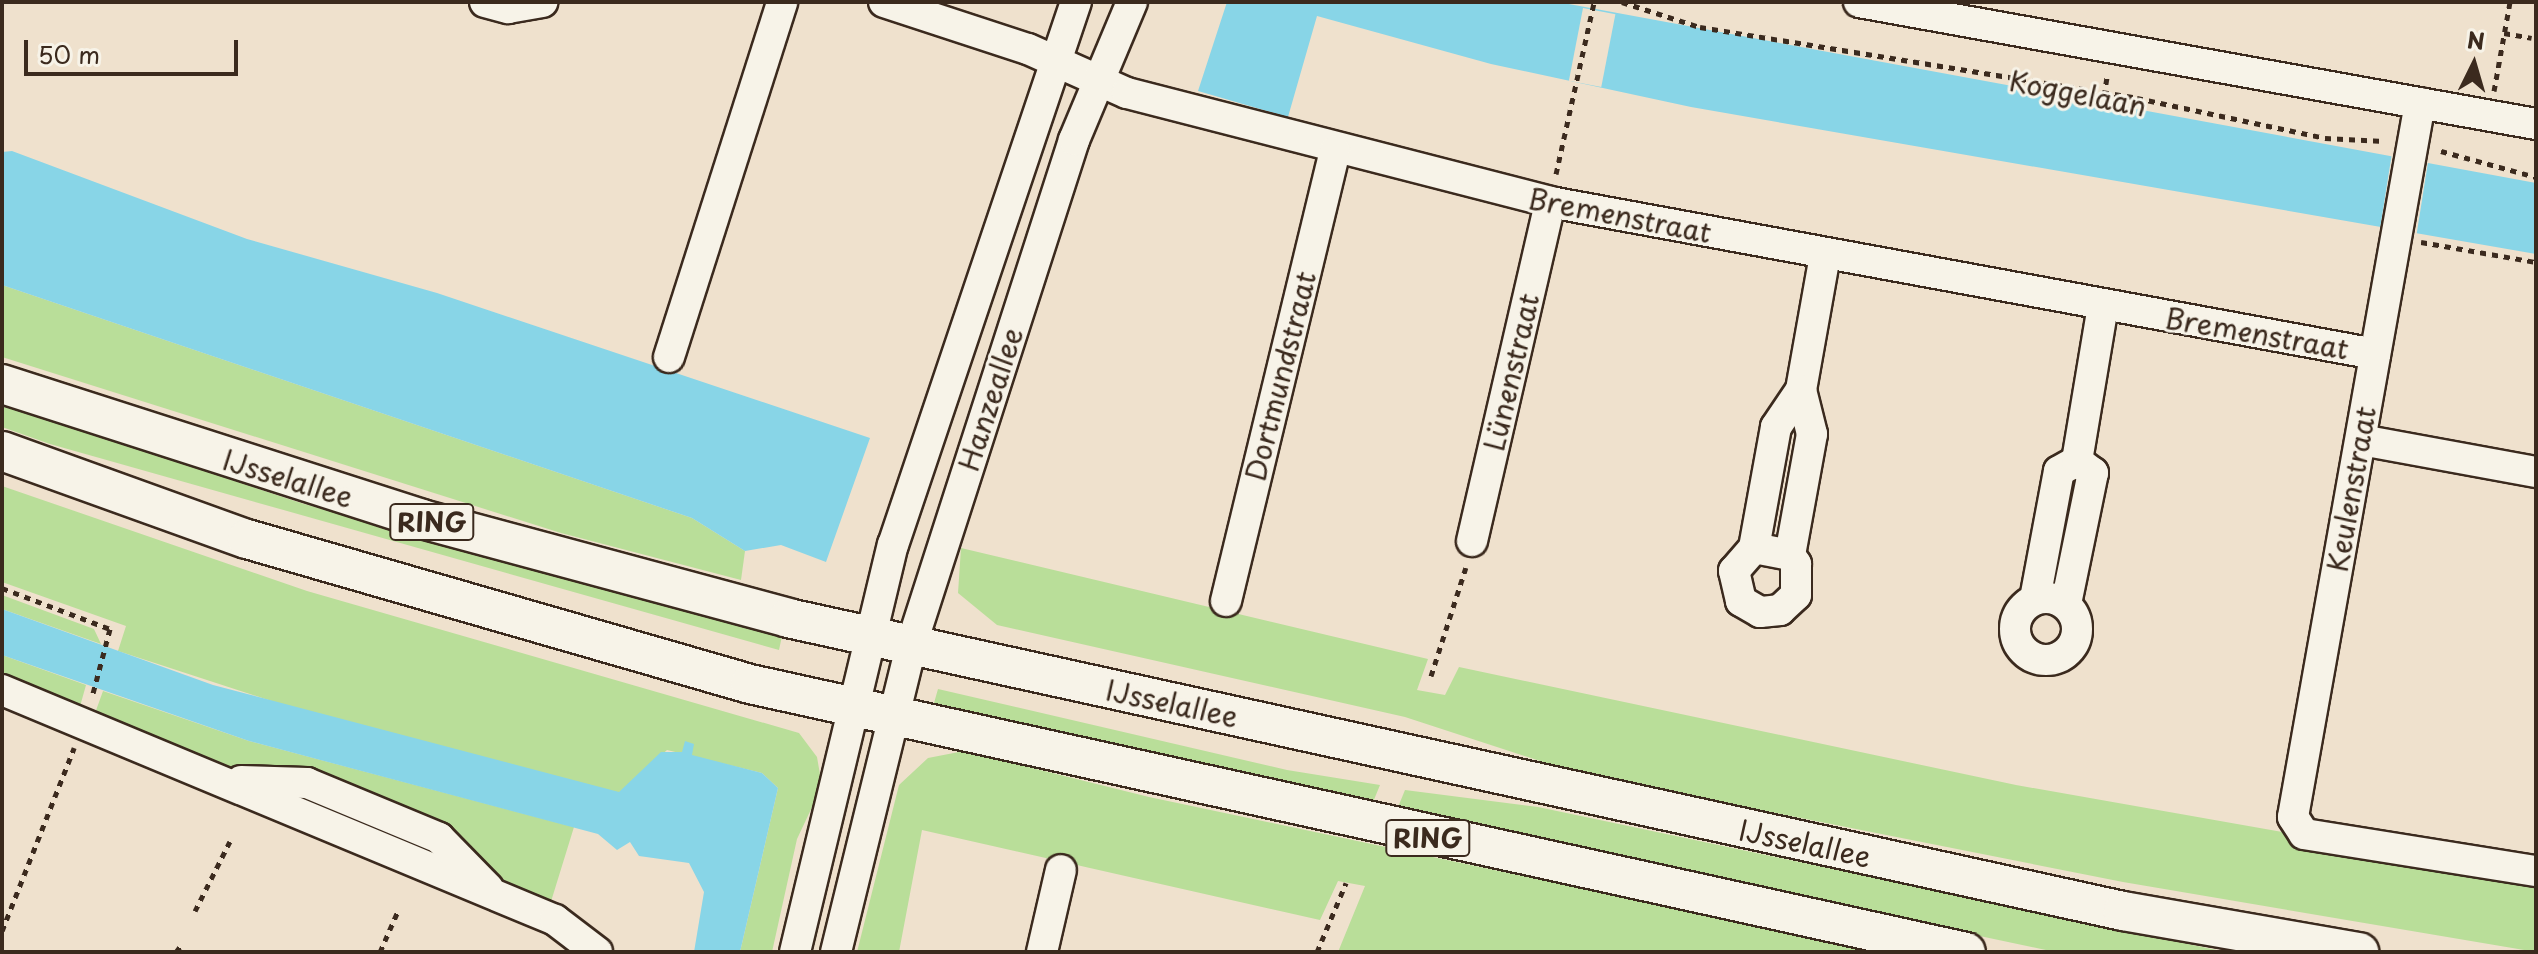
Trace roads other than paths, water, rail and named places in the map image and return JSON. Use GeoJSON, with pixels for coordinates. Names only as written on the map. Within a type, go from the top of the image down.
{"type":"FeatureCollection","features":[{"type":"Feature","properties":{"kind":"main road","name":"IJsselallee"},"geometry":{"type":"LineString","coordinates":[[2,384],[422,519],[868,636],[2123,911],[2359,952]]}},
{"type":"Feature","properties":{"kind":"main road","name":"RING"},"geometry":{"type":"LineString","coordinates":[[2,451],[406,588],[848,709],[1966,952]]}},
{"type":"Feature","properties":{"kind":"street"},"geometry":{"type":"LineString","coordinates":[[485,2],[518,8],[542,2]]}},
{"type":"Feature","properties":{"kind":"street"},"geometry":{"type":"LineString","coordinates":[[669,357],[782,2]]}},
{"type":"Feature","properties":{"kind":"street","name":"Bremenstraat"},"geometry":{"type":"LineString","coordinates":[[884,2],[1056,61],[1096,81],[1335,151],[1550,202],[2375,354]]}},
{"type":"Feature","properties":{"kind":"street","name":"Hanzeallee"},"geometry":{"type":"LineString","coordinates":[[795,952],[848,709],[868,636],[1076,2]]}},
{"type":"Feature","properties":{"kind":"street","name":"Hanzeallee"},"geometry":{"type":"LineString","coordinates":[[836,952],[911,646],[1096,81],[1132,2]]}},
{"type":"Feature","properties":{"kind":"street","name":"Koggelaan"},"geometry":{"type":"LineString","coordinates":[[1859,2],[2536,124]]}},
{"type":"Feature","properties":{"kind":"street","name":"Keulenstraat"},"geometry":{"type":"LineString","coordinates":[[2420,103],[2411,150],[2405,236],[2375,354],[2295,828],[2536,871]]}},
{"type":"Feature","properties":{"kind":"street","name":"Dortmundstraat"},"geometry":{"type":"LineString","coordinates":[[1226,601],[1335,151]]}},
{"type":"Feature","properties":{"kind":"street","name":"Lünenstraat"},"geometry":{"type":"LineString","coordinates":[[1472,541],[1550,202]]}},
{"type":"Feature","properties":{"kind":"street"},"geometry":{"type":"LineString","coordinates":[[1801,390],[1812,434],[1790,555],[1800,574],[1796,595],[1780,610],[1760,612],[1741,601],[1733,582],[1738,561],[1754,548],[1776,427],[1801,390],[1825,255]]}},
{"type":"Feature","properties":{"kind":"street"},"geometry":{"type":"LineString","coordinates":[[2077,461],[2103,306]]}},
{"type":"Feature","properties":{"kind":"street"},"geometry":{"type":"LineString","coordinates":[[2361,440],[2536,472]]}},
{"type":"Feature","properties":{"kind":"street"},"geometry":{"type":"LineString","coordinates":[[2077,461],[2093,473],[2066,604],[2076,621],[2074,643],[2043,660],[2026,653],[2015,631],[2020,611],[2035,599],[2059,471],[2077,461]]}},
{"type":"Feature","properties":{"kind":"street"},"geometry":{"type":"LineString","coordinates":[[1754,548],[1790,555]]}},
{"type":"Feature","properties":{"kind":"street"},"geometry":{"type":"LineString","coordinates":[[2035,599],[2066,604]]}},
{"type":"Feature","properties":{"kind":"street"},"geometry":{"type":"LineString","coordinates":[[2,690],[86,713],[223,781],[571,928],[597,952]]}},
{"type":"Feature","properties":{"kind":"street"},"geometry":{"type":"LineString","coordinates":[[223,781],[307,783],[439,838],[495,896]]}},
{"type":"Feature","properties":{"kind":"street"},"geometry":{"type":"LineString","coordinates":[[263,798],[304,799],[469,867]]}},
{"type":"Feature","properties":{"kind":"street"},"geometry":{"type":"LineString","coordinates":[[1042,952],[1061,870]]}},
{"type":"Feature","properties":{"kind":"water"},"geometry":{"type":"Polygon","coordinates":[[[1227,2],[1558,2],[2536,183],[2536,254],[1691,107],[1491,64],[1317,16],[1288,117],[1198,91],[1227,2]]]}},
{"type":"Feature","properties":{"kind":"water"},"geometry":{"type":"Polygon","coordinates":[[[12,151],[247,239],[437,293],[870,438],[826,562],[781,545],[745,551],[692,518],[2,285],[2,152],[12,151]]]}},
{"type":"Feature","properties":{"kind":"water"},"geometry":{"type":"Polygon","coordinates":[[[2,609],[213,685],[619,792],[661,752],[682,752],[685,741],[694,744],[692,755],[762,773],[778,788],[740,952],[694,952],[704,892],[689,863],[639,856],[630,842],[617,850],[598,834],[249,741],[2,655],[2,609]]]}}]}
